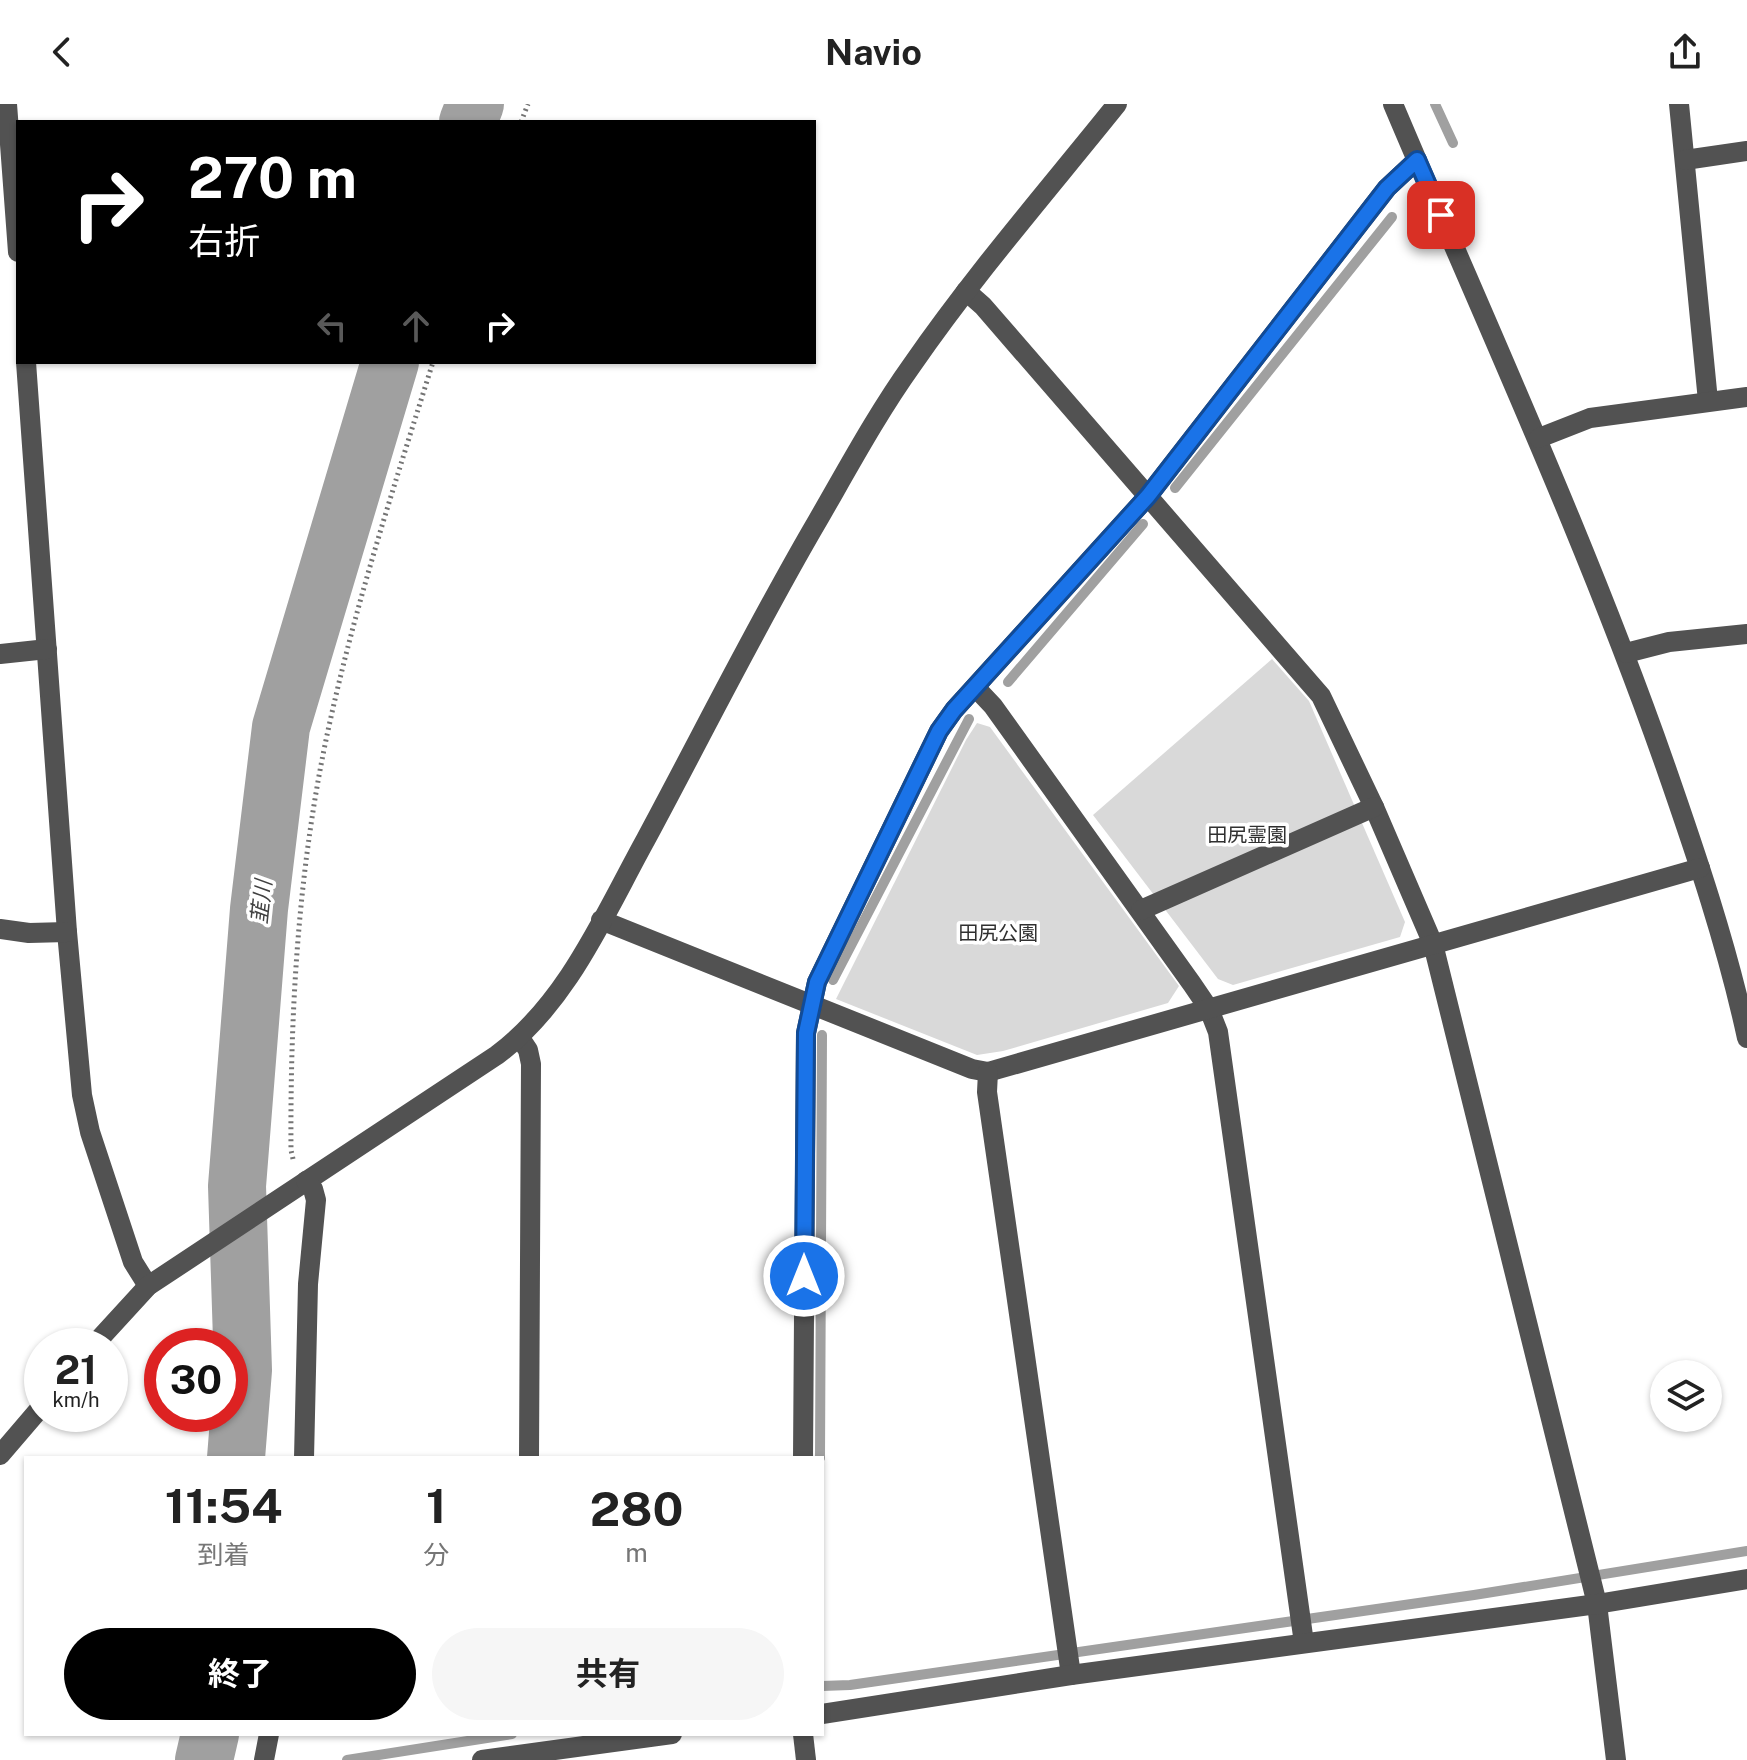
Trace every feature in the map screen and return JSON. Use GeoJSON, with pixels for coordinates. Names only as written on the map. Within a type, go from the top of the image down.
{"type":"FeatureCollection","features":[{"type":"Feature","properties":{"kind":"street"},"geometry":{"type":"LineString","coordinates":[[7,104],[16,225]]}},
{"type":"Feature","properties":{"kind":"street"},"geometry":{"type":"LineString","coordinates":[[110,1328],[148,1286],[520,1038],[556,996],[601,920],[816,523],[909,369],[966,291],[1117,104]]}},
{"type":"Feature","properties":{"kind":"street"},"geometry":{"type":"LineString","coordinates":[[1393,104],[1539,438],[1626,653],[1700,868],[1747,1038]]}},
{"type":"Feature","properties":{"kind":"street"},"geometry":{"type":"LineString","coordinates":[[1679,104],[1708,401]]}},
{"type":"Feature","properties":{"kind":"street"},"geometry":{"type":"LineString","coordinates":[[1685,160],[1747,151]]}},
{"type":"Feature","properties":{"kind":"street"},"geometry":{"type":"LineString","coordinates":[[803,1456],[806,1033],[817,982],[939,731],[1148,496],[1387,188],[1417,160]]}},
{"type":"Feature","properties":{"kind":"street"},"geometry":{"type":"LineString","coordinates":[[966,291],[983,306],[1321,696],[1374,807],[1433,944],[1597,1604],[1616,1760]]}},
{"type":"Feature","properties":{"kind":"street"},"geometry":{"type":"LineString","coordinates":[[26,364],[75,1043],[90,1132],[133,1262],[148,1286]]}},
{"type":"Feature","properties":{"kind":"street"},"geometry":{"type":"LineString","coordinates":[[1539,438],[1590,418],[1747,397]]}},
{"type":"Feature","properties":{"kind":"street"},"geometry":{"type":"LineString","coordinates":[[1626,653],[1669,642],[1747,634]]}},
{"type":"Feature","properties":{"kind":"street"},"geometry":{"type":"LineString","coordinates":[[0,654],[47,649]]}},
{"type":"Feature","properties":{"kind":"street"},"geometry":{"type":"LineString","coordinates":[[976,688],[993,706],[1141,910],[1209,1009],[1218,1032],[1304,1643]]}},
{"type":"Feature","properties":{"kind":"street"},"geometry":{"type":"LineString","coordinates":[[1141,910],[1374,807]]}},
{"type":"Feature","properties":{"kind":"street"},"geometry":{"type":"LineString","coordinates":[[601,920],[972,1069],[988,1072],[1700,868]]}},
{"type":"Feature","properties":{"kind":"street"},"geometry":{"type":"LineString","coordinates":[[0,929],[29,933],[67,932]]}},
{"type":"Feature","properties":{"kind":"street"},"geometry":{"type":"LineString","coordinates":[[520,1038],[528,1050],[531,1064],[529,1456]]}},
{"type":"Feature","properties":{"kind":"street"},"geometry":{"type":"LineString","coordinates":[[988,1072],[987,1092],[1071,1675]]}},
{"type":"Feature","properties":{"kind":"street"},"geometry":{"type":"LineString","coordinates":[[304,1456],[308,1284],[316,1200],[313,1189],[306,1181]]}},
{"type":"Feature","properties":{"kind":"street"},"geometry":{"type":"LineString","coordinates":[[0,1455],[24,1427]]}},
{"type":"Feature","properties":{"kind":"street"},"geometry":{"type":"LineString","coordinates":[[824,1714],[1071,1675],[1597,1604],[1747,1579]]}},
{"type":"Feature","properties":{"kind":"street"},"geometry":{"type":"LineString","coordinates":[[264,1760],[269,1736]]}},
{"type":"Feature","properties":{"kind":"street"},"geometry":{"type":"LineString","coordinates":[[482,1760],[527,1744],[643,1736]]}},
{"type":"Feature","properties":{"kind":"street"},"geometry":{"type":"LineString","coordinates":[[803,1736],[806,1760]]}},
{"type":"Feature","properties":{"kind":"path"},"geometry":{"type":"LineString","coordinates":[[306,1181],[296,1169],[291,1150],[290,1108],[301,913],[313,810],[354,617],[432,364]]}},
{"type":"Feature","properties":{"kind":"green space","name":"田尻霊園"},"geometry":{"type":"Polygon","coordinates":[[[1272,659],[1309,701],[1405,922],[1400,937],[1233,985],[1218,979],[1093,815],[1272,659]]]}},
{"type":"Feature","properties":{"kind":"green space","name":"田尻公園"},"geometry":{"type":"Polygon","coordinates":[[[977,723],[990,727],[1179,986],[1168,1003],[1003,1051],[977,1055],[836,999],[977,723]]]}},
{"type":"Feature","properties":{"kind":"waterway","name":"韮川"},"geometry":{"type":"LineString","coordinates":[[469,120],[475,104]]}},
{"type":"Feature","properties":{"kind":"waterway"},"geometry":{"type":"LineString","coordinates":[[1435,104],[1453,143]]}},
{"type":"Feature","properties":{"kind":"waterway"},"geometry":{"type":"LineString","coordinates":[[1175,488],[1392,217]]}},
{"type":"Feature","properties":{"kind":"waterway","name":"韮川"},"geometry":{"type":"LineString","coordinates":[[236,1456],[243,1370],[237,1186],[259,909],[281,727],[389,364]]}},
{"type":"Feature","properties":{"kind":"waterway"},"geometry":{"type":"LineString","coordinates":[[1008,682],[1143,524]]}},
{"type":"Feature","properties":{"kind":"waterway"},"geometry":{"type":"LineString","coordinates":[[833,980],[969,719]]}},
{"type":"Feature","properties":{"kind":"waterway"},"geometry":{"type":"LineString","coordinates":[[820,1456],[822,1035]]}},
{"type":"Feature","properties":{"kind":"waterway"},"geometry":{"type":"LineString","coordinates":[[824,1686],[850,1685],[1474,1595],[1747,1551]]}},
{"type":"Feature","properties":{"kind":"waterway","name":"韮川"},"geometry":{"type":"LineString","coordinates":[[204,1760],[210,1736]]}},
{"type":"Feature","properties":{"kind":"waterway"},"geometry":{"type":"LineString","coordinates":[[347,1760],[499,1736]]}},
{"type":"Feature","properties":{"kind":"route"},"geometry":{"type":"LineString","coordinates":[[804,1276],[806,1033],[810,1004],[817,982],[939,731],[954,710],[1148,496],[1387,188],[1417,160],[1441,215]]}}]}
